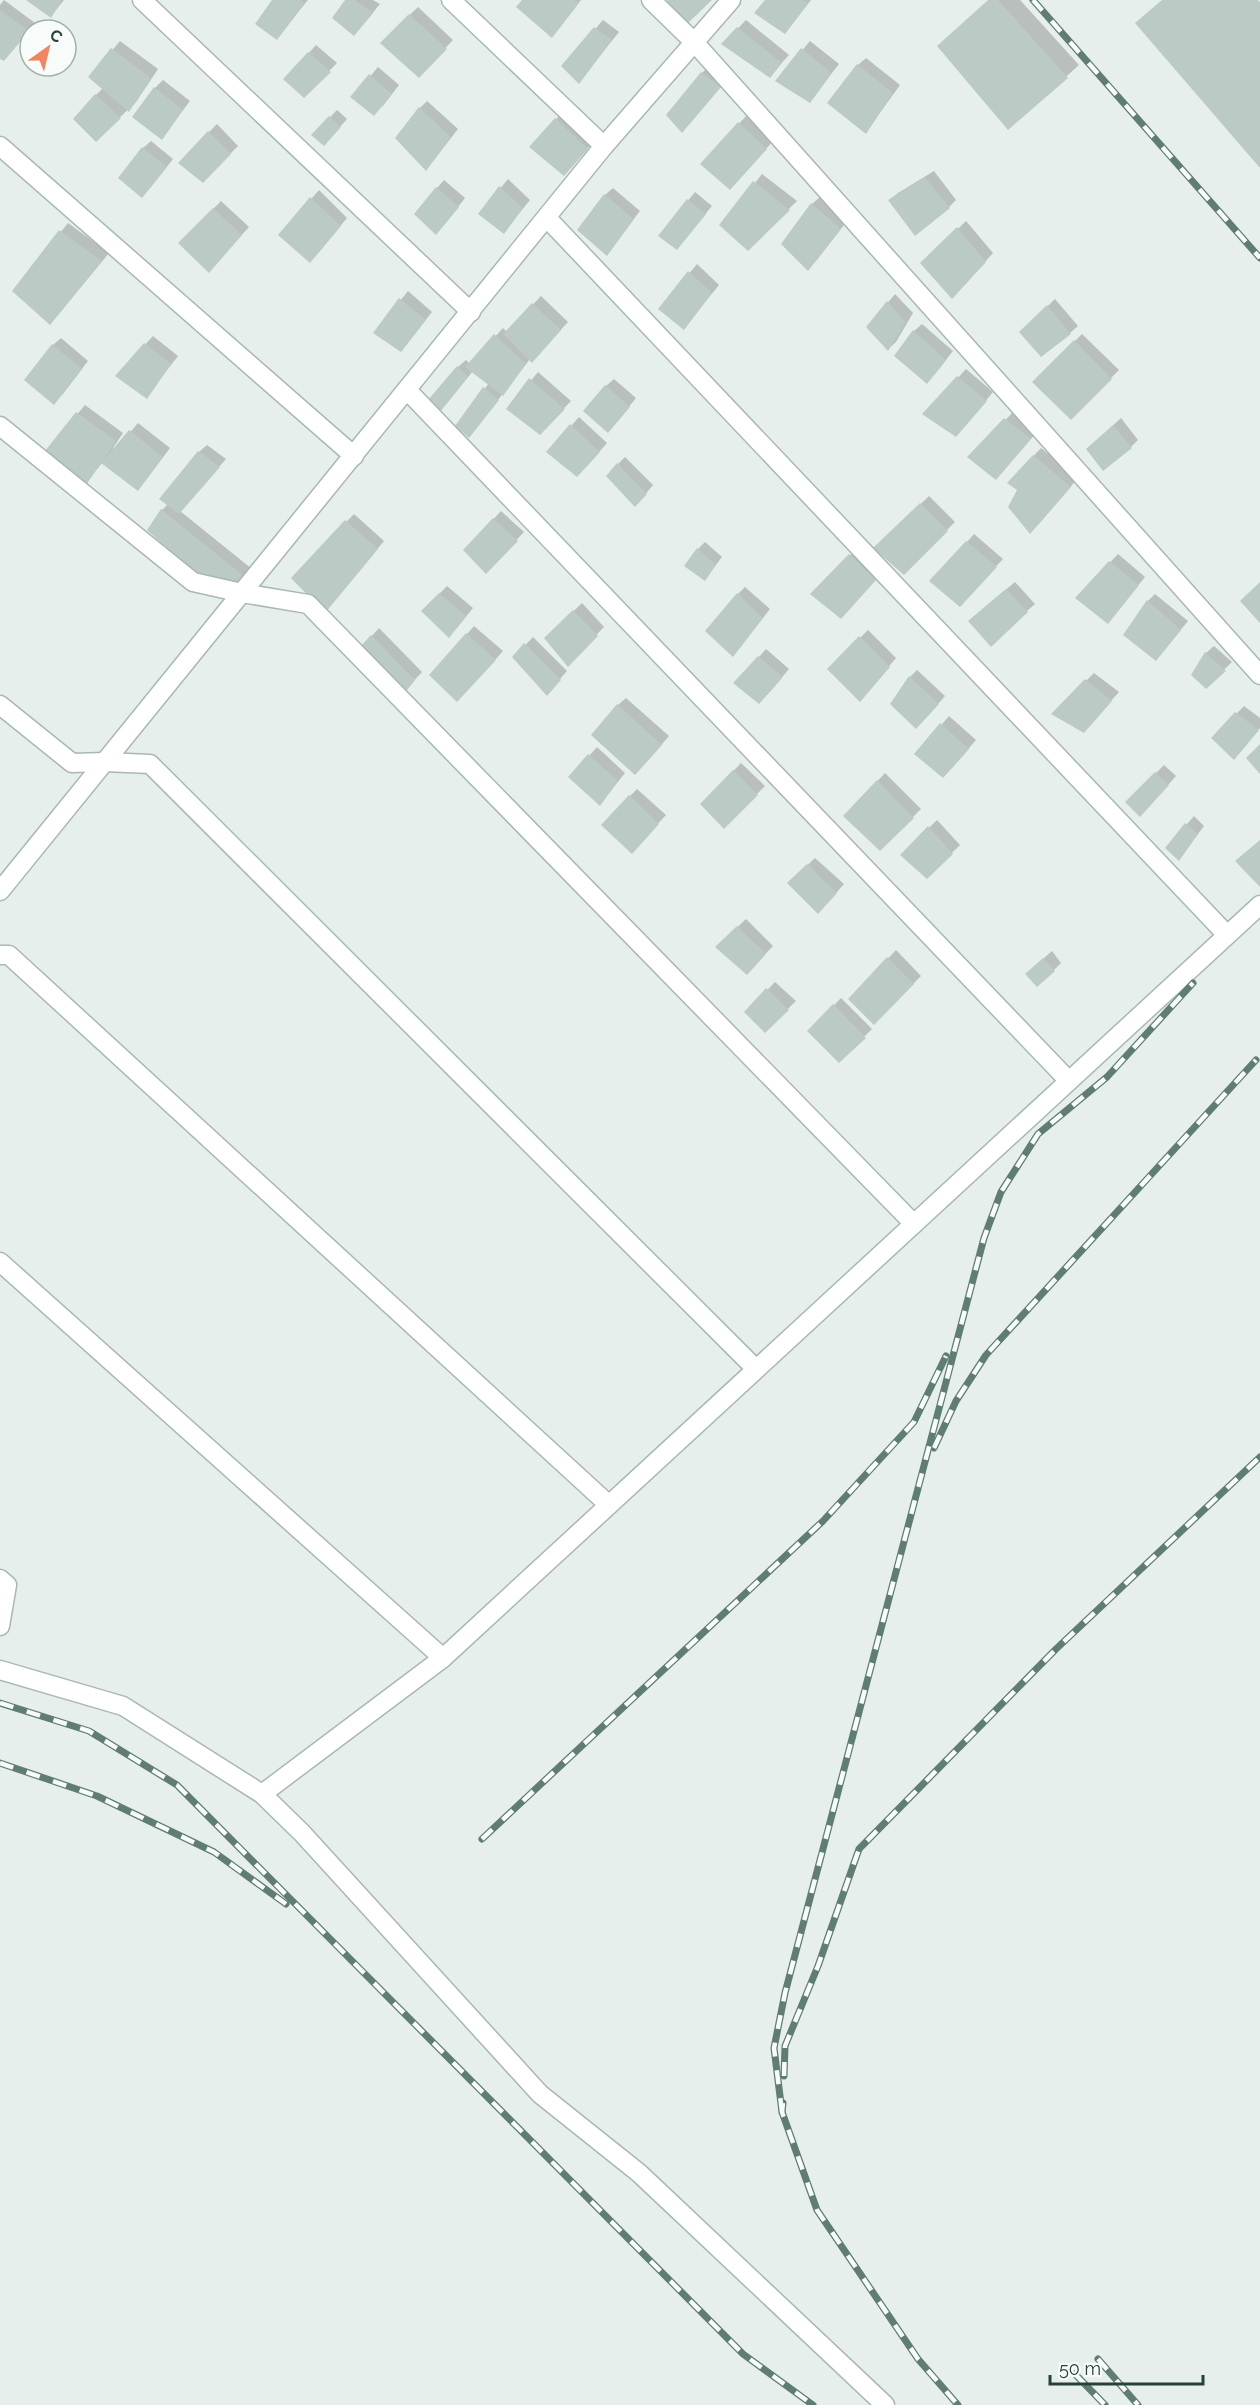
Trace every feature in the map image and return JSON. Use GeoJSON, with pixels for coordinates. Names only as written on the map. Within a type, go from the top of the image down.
{"type":"FeatureCollection","features":[{"type":"Feature","properties":{"kind":"street"},"geometry":{"type":"LineString","coordinates":[[142,0],[471,312]]}},
{"type":"Feature","properties":{"kind":"street"},"geometry":{"type":"LineString","coordinates":[[451,0],[604,146]]}},
{"type":"Feature","properties":{"kind":"street"},"geometry":{"type":"LineString","coordinates":[[651,0],[694,42],[1260,675]]}},
{"type":"Feature","properties":{"kind":"street"},"geometry":{"type":"LineString","coordinates":[[0,891],[604,146],[731,0]]}},
{"type":"Feature","properties":{"kind":"street"},"geometry":{"type":"LineString","coordinates":[[0,146],[354,456]]}},
{"type":"Feature","properties":{"kind":"street"},"geometry":{"type":"LineString","coordinates":[[547,218],[1227,935]]}},
{"type":"Feature","properties":{"kind":"street"},"geometry":{"type":"LineString","coordinates":[[407,390],[1069,1081]]}},
{"type":"Feature","properties":{"kind":"street"},"geometry":{"type":"LineString","coordinates":[[0,426],[193,582],[308,604],[914,1224]]}},
{"type":"Feature","properties":{"kind":"street"},"geometry":{"type":"LineString","coordinates":[[0,705],[72,763],[150,764],[756,1369]]}},
{"type":"Feature","properties":{"kind":"street"},"geometry":{"type":"LineString","coordinates":[[262,1794],[444,1658],[1260,905]]}},
{"type":"Feature","properties":{"kind":"street"},"geometry":{"type":"LineString","coordinates":[[0,955],[9,955],[609,1505]]}},
{"type":"Feature","properties":{"kind":"street"},"geometry":{"type":"LineString","coordinates":[[0,1262],[444,1658]]}},
{"type":"Feature","properties":{"kind":"street"},"geometry":{"type":"LineString","coordinates":[[0,1579],[8,1585],[0,1626]]}},
{"type":"Feature","properties":{"kind":"street"},"geometry":{"type":"LineString","coordinates":[[0,1670],[123,1706],[262,1794],[302,1833],[540,2094],[639,2173],[885,2405]]}},
{"type":"Feature","properties":{"kind":"building"},"geometry":{"type":"Polygon","coordinates":[[[26,0],[62,0],[51,18],[26,0]]]}},
{"type":"Feature","properties":{"kind":"building"},"geometry":{"type":"Polygon","coordinates":[[[272,0],[301,0],[305,3],[277,40],[255,24],[272,0]]]}},
{"type":"Feature","properties":{"kind":"building"},"geometry":{"type":"Polygon","coordinates":[[[345,0],[355,0],[373,13],[354,36],[332,18],[345,0]]]}},
{"type":"Feature","properties":{"kind":"building"},"geometry":{"type":"Polygon","coordinates":[[[522,0],[575,0],[579,3],[552,38],[516,7],[522,0]]]}},
{"type":"Feature","properties":{"kind":"building"},"geometry":{"type":"Polygon","coordinates":[[[668,0],[712,0],[687,24],[666,2],[668,0]]]}},
{"type":"Feature","properties":{"kind":"building"},"geometry":{"type":"Polygon","coordinates":[[[765,0],[803,0],[808,4],[785,34],[754,13],[765,0]]]}},
{"type":"Feature","properties":{"kind":"building"},"geometry":{"type":"Polygon","coordinates":[[[988,0],[998,0],[1068,78],[1008,130],[937,46],[988,0]]]}},
{"type":"Feature","properties":{"kind":"building"},"geometry":{"type":"Polygon","coordinates":[[[1162,0],[1258,0],[1260,2],[1260,168],[1135,23],[1162,0]]]}},
{"type":"Feature","properties":{"kind":"building"},"geometry":{"type":"Polygon","coordinates":[[[0,10],[18,23],[18,44],[4,61],[0,59],[0,10]]]}},
{"type":"Feature","properties":{"kind":"building"},"geometry":{"type":"Polygon","coordinates":[[[409,14],[447,49],[419,78],[380,43],[409,14]]]}},
{"type":"Feature","properties":{"kind":"building"},"geometry":{"type":"Polygon","coordinates":[[[594,27],[612,40],[579,84],[561,66],[594,27]]]}},
{"type":"Feature","properties":{"kind":"building"},"geometry":{"type":"Polygon","coordinates":[[[737,27],[782,63],[770,78],[721,44],[737,27]]]}},
{"type":"Feature","properties":{"kind":"building"},"geometry":{"type":"Polygon","coordinates":[[[111,48],[151,78],[129,112],[88,77],[111,48]]]}},
{"type":"Feature","properties":{"kind":"building"},"geometry":{"type":"Polygon","coordinates":[[[801,48],[832,73],[810,103],[775,81],[801,48]]]}},
{"type":"Feature","properties":{"kind":"building"},"geometry":{"type":"Polygon","coordinates":[[[308,52],[331,72],[304,98],[283,79],[308,52]]]}},
{"type":"Feature","properties":{"kind":"building"},"geometry":{"type":"Polygon","coordinates":[[[857,64],[893,93],[866,134],[827,103],[857,64]]]}},
{"type":"Feature","properties":{"kind":"building"},"geometry":{"type":"Polygon","coordinates":[[[701,72],[721,87],[682,133],[666,115],[701,72]]]}},
{"type":"Feature","properties":{"kind":"building"},"geometry":{"type":"Polygon","coordinates":[[[369,74],[392,94],[374,116],[350,97],[369,74]]]}},
{"type":"Feature","properties":{"kind":"building"},"geometry":{"type":"Polygon","coordinates":[[[154,87],[183,110],[162,140],[132,117],[154,87]]]}},
{"type":"Feature","properties":{"kind":"building"},"geometry":{"type":"Polygon","coordinates":[[[95,94],[121,118],[96,142],[73,119],[95,94]]]}},
{"type":"Feature","properties":{"kind":"building"},"geometry":{"type":"Polygon","coordinates":[[[419,107],[451,137],[426,171],[395,138],[419,107]]]}},
{"type":"Feature","properties":{"kind":"building"},"geometry":{"type":"Polygon","coordinates":[[[329,116],[341,127],[324,146],[311,135],[329,116]]]}},
{"type":"Feature","properties":{"kind":"building"},"geometry":{"type":"Polygon","coordinates":[[[555,118],[588,149],[564,176],[529,147],[555,118]]]}},
{"type":"Feature","properties":{"kind":"building"},"geometry":{"type":"Polygon","coordinates":[[[738,122],[767,149],[730,190],[700,164],[738,122]]]}},
{"type":"Feature","properties":{"kind":"building"},"geometry":{"type":"Polygon","coordinates":[[[208,131],[231,154],[203,183],[178,163],[208,131]]]}},
{"type":"Feature","properties":{"kind":"building"},"geometry":{"type":"Polygon","coordinates":[[[142,147],[167,167],[142,198],[118,178],[142,147]]]}},
{"type":"Feature","properties":{"kind":"building"},"geometry":{"type":"Polygon","coordinates":[[[925,177],[950,208],[915,236],[888,200],[925,177]]]}},
{"type":"Feature","properties":{"kind":"building"},"geometry":{"type":"Polygon","coordinates":[[[753,181],[790,210],[748,251],[719,225],[753,181]]]}},
{"type":"Feature","properties":{"kind":"building"},"geometry":{"type":"Polygon","coordinates":[[[499,186],[523,208],[504,234],[478,214],[499,186]]]}},
{"type":"Feature","properties":{"kind":"building"},"geometry":{"type":"Polygon","coordinates":[[[436,187],[459,207],[436,235],[414,214],[436,187]]]}},
{"type":"Feature","properties":{"kind":"building"},"geometry":{"type":"Polygon","coordinates":[[[604,194],[634,219],[607,256],[577,230],[604,194]]]}},
{"type":"Feature","properties":{"kind":"building"},"geometry":{"type":"Polygon","coordinates":[[[310,197],[341,226],[310,263],[278,235],[310,197]]]}},
{"type":"Feature","properties":{"kind":"building"},"geometry":{"type":"Polygon","coordinates":[[[687,199],[706,214],[677,250],[658,236],[687,199]]]}},
{"type":"Feature","properties":{"kind":"building"},"geometry":{"type":"Polygon","coordinates":[[[811,203],[841,229],[808,271],[781,244],[811,203]]]}},
{"type":"Feature","properties":{"kind":"building"},"geometry":{"type":"Polygon","coordinates":[[[213,208],[242,235],[209,273],[178,243],[213,208]]]}},
{"type":"Feature","properties":{"kind":"building"},"geometry":{"type":"Polygon","coordinates":[[[957,227],[986,262],[952,299],[920,263],[957,227]]]}},
{"type":"Feature","properties":{"kind":"building"},"geometry":{"type":"Polygon","coordinates":[[[59,230],[102,261],[50,325],[12,291],[59,230]]]}},
{"type":"Feature","properties":{"kind":"building"},"geometry":{"type":"Polygon","coordinates":[[[688,271],[712,293],[684,330],[658,309],[688,271]]]}},
{"type":"Feature","properties":{"kind":"building"},"geometry":{"type":"Polygon","coordinates":[[[399,298],[426,320],[401,352],[373,333],[399,298]]]}},
{"type":"Feature","properties":{"kind":"building"},"geometry":{"type":"Polygon","coordinates":[[[887,301],[906,322],[888,351],[866,327],[887,301]]]}},
{"type":"Feature","properties":{"kind":"building"},"geometry":{"type":"Polygon","coordinates":[[[532,303],[561,330],[532,363],[503,334],[532,303]]]}},
{"type":"Feature","properties":{"kind":"building"},"geometry":{"type":"Polygon","coordinates":[[[1047,305],[1071,334],[1041,357],[1019,332],[1047,305]]]}},
{"type":"Feature","properties":{"kind":"building"},"geometry":{"type":"Polygon","coordinates":[[[913,330],[946,360],[927,384],[894,356],[913,330]]]}},
{"type":"Feature","properties":{"kind":"building"},"geometry":{"type":"Polygon","coordinates":[[[494,334],[526,364],[503,396],[465,367],[494,334]]]}},
{"type":"Feature","properties":{"kind":"building"},"geometry":{"type":"Polygon","coordinates":[[[1074,340],[1112,379],[1071,420],[1032,382],[1074,340]]]}},
{"type":"Feature","properties":{"kind":"building"},"geometry":{"type":"Polygon","coordinates":[[[144,343],[171,364],[147,399],[115,376],[144,343]]]}},
{"type":"Feature","properties":{"kind":"building"},"geometry":{"type":"Polygon","coordinates":[[[52,344],[82,369],[54,405],[24,380],[52,344]]]}},
{"type":"Feature","properties":{"kind":"building"},"geometry":{"type":"Polygon","coordinates":[[[457,366],[468,377],[440,412],[428,400],[457,366]]]}},
{"type":"Feature","properties":{"kind":"building"},"geometry":{"type":"Polygon","coordinates":[[[957,376],[987,401],[956,437],[922,414],[957,376]]]}},
{"type":"Feature","properties":{"kind":"building"},"geometry":{"type":"Polygon","coordinates":[[[529,378],[565,409],[540,435],[506,409],[529,378]]]}},
{"type":"Feature","properties":{"kind":"building"},"geometry":{"type":"Polygon","coordinates":[[[605,385],[630,407],[608,433],[583,411],[605,385]]]}},
{"type":"Feature","properties":{"kind":"building"},"geometry":{"type":"Polygon","coordinates":[[[483,387],[499,400],[469,438],[455,426],[483,387]]]}},
{"type":"Feature","properties":{"kind":"building"},"geometry":{"type":"Polygon","coordinates":[[[76,412],[116,441],[102,462],[129,430],[163,457],[138,491],[101,463],[86,485],[45,451],[76,412]]]}},
{"type":"Feature","properties":{"kind":"building"},"geometry":{"type":"Polygon","coordinates":[[[1004,418],[1031,439],[996,480],[967,457],[1004,418]]]}},
{"type":"Feature","properties":{"kind":"building"},"geometry":{"type":"Polygon","coordinates":[[[570,424],[600,452],[577,477],[546,452],[570,424]]]}},
{"type":"Feature","properties":{"kind":"building"},"geometry":{"type":"Polygon","coordinates":[[[1113,425],[1132,448],[1103,471],[1086,449],[1113,425]]]}},
{"type":"Feature","properties":{"kind":"building"},"geometry":{"type":"Polygon","coordinates":[[[198,451],[220,467],[179,514],[159,499],[198,451]]]}},
{"type":"Feature","properties":{"kind":"building"},"geometry":{"type":"Polygon","coordinates":[[[1033,455],[1071,487],[1030,534],[1008,507],[1017,490],[1007,483],[1033,455]]]}},
{"type":"Feature","properties":{"kind":"building"},"geometry":{"type":"Polygon","coordinates":[[[617,463],[647,494],[635,507],[606,476],[617,463]]]}},
{"type":"Feature","properties":{"kind":"building"},"geometry":{"type":"Polygon","coordinates":[[[920,503],[948,531],[904,575],[873,548],[920,503]]]}},
{"type":"Feature","properties":{"kind":"building"},"geometry":{"type":"Polygon","coordinates":[[[161,509],[246,578],[237,586],[200,577],[147,530],[161,509]]]}},
{"type":"Feature","properties":{"kind":"building"},"geometry":{"type":"Polygon","coordinates":[[[493,518],[518,541],[486,574],[463,550],[493,518]]]}},
{"type":"Feature","properties":{"kind":"building"},"geometry":{"type":"Polygon","coordinates":[[[345,520],[378,549],[325,613],[291,578],[345,520]]]}},
{"type":"Feature","properties":{"kind":"building"},"geometry":{"type":"Polygon","coordinates":[[[966,541],[997,567],[960,607],[929,581],[966,541]]]}},
{"type":"Feature","properties":{"kind":"building"},"geometry":{"type":"Polygon","coordinates":[[[697,548],[716,565],[705,581],[684,566],[697,548]]]}},
{"type":"Feature","properties":{"kind":"building"},"geometry":{"type":"Polygon","coordinates":[[[849,554],[876,580],[841,619],[810,594],[849,554]]]}},
{"type":"Feature","properties":{"kind":"building"},"geometry":{"type":"Polygon","coordinates":[[[1109,561],[1139,585],[1108,624],[1075,598],[1109,561]]]}},
{"type":"Feature","properties":{"kind":"building"},"geometry":{"type":"Polygon","coordinates":[[[1260,582],[1260,623],[1240,601],[1260,582]]]}},
{"type":"Feature","properties":{"kind":"building"},"geometry":{"type":"Polygon","coordinates":[[[1006,589],[1028,612],[991,647],[968,621],[1006,589]]]}},
{"type":"Feature","properties":{"kind":"building"},"geometry":{"type":"Polygon","coordinates":[[[439,593],[466,616],[449,638],[421,611],[439,593]]]}},
{"type":"Feature","properties":{"kind":"building"},"geometry":{"type":"Polygon","coordinates":[[[737,593],[763,618],[733,657],[705,631],[737,593]]]}},
{"type":"Feature","properties":{"kind":"building"},"geometry":{"type":"Polygon","coordinates":[[[1147,600],[1181,630],[1156,661],[1123,635],[1147,600]]]}},
{"type":"Feature","properties":{"kind":"building"},"geometry":{"type":"Polygon","coordinates":[[[573,610],[598,636],[568,667],[544,638],[573,610]]]}},
{"type":"Feature","properties":{"kind":"building"},"geometry":{"type":"Polygon","coordinates":[[[466,633],[496,660],[457,702],[429,675],[466,633]]]}},
{"type":"Feature","properties":{"kind":"building"},"geometry":{"type":"Polygon","coordinates":[[[371,635],[415,680],[404,694],[359,648],[371,635]]]}},
{"type":"Feature","properties":{"kind":"building"},"geometry":{"type":"Polygon","coordinates":[[[859,636],[890,667],[860,702],[827,669],[859,636]]]}},
{"type":"Feature","properties":{"kind":"building"},"geometry":{"type":"Polygon","coordinates":[[[524,643],[561,680],[547,696],[512,657],[524,643]]]}},
{"type":"Feature","properties":{"kind":"building"},"geometry":{"type":"Polygon","coordinates":[[[1205,652],[1226,671],[1206,689],[1191,675],[1205,652]]]}},
{"type":"Feature","properties":{"kind":"building"},"geometry":{"type":"Polygon","coordinates":[[[758,656],[783,677],[759,704],[733,683],[758,656]]]}},
{"type":"Feature","properties":{"kind":"building"},"geometry":{"type":"Polygon","coordinates":[[[909,676],[939,704],[916,729],[890,704],[909,676]]]}},
{"type":"Feature","properties":{"kind":"building"},"geometry":{"type":"Polygon","coordinates":[[[1085,679],[1112,701],[1084,733],[1051,714],[1085,679]]]}},
{"type":"Feature","properties":{"kind":"building"},"geometry":{"type":"Polygon","coordinates":[[[617,704],[662,745],[635,775],[591,735],[617,704]]]}},
{"type":"Feature","properties":{"kind":"building"},"geometry":{"type":"Polygon","coordinates":[[[1235,712],[1259,730],[1234,760],[1211,738],[1235,712]]]}},
{"type":"Feature","properties":{"kind":"building"},"geometry":{"type":"Polygon","coordinates":[[[940,723],[969,749],[943,778],[914,754],[940,723]]]}},
{"type":"Feature","properties":{"kind":"building"},"geometry":{"type":"Polygon","coordinates":[[[1260,744],[1260,774],[1246,758],[1260,744]]]}},
{"type":"Feature","properties":{"kind":"building"},"geometry":{"type":"Polygon","coordinates":[[[588,754],[618,781],[600,806],[568,777],[588,754]]]}},
{"type":"Feature","properties":{"kind":"building"},"geometry":{"type":"Polygon","coordinates":[[[733,770],[758,795],[724,829],[700,804],[733,770]]]}},
{"type":"Feature","properties":{"kind":"building"},"geometry":{"type":"Polygon","coordinates":[[[1155,772],[1169,785],[1140,817],[1125,802],[1155,772]]]}},
{"type":"Feature","properties":{"kind":"building"},"geometry":{"type":"Polygon","coordinates":[[[877,780],[914,818],[880,851],[843,816],[877,780]]]}},
{"type":"Feature","properties":{"kind":"building"},"geometry":{"type":"Polygon","coordinates":[[[629,795],[659,824],[632,854],[601,825],[629,795]]]}},
{"type":"Feature","properties":{"kind":"building"},"geometry":{"type":"Polygon","coordinates":[[[1185,823],[1198,834],[1179,861],[1165,848],[1185,823]]]}},
{"type":"Feature","properties":{"kind":"building"},"geometry":{"type":"Polygon","coordinates":[[[928,826],[953,854],[927,879],[900,855],[928,826]]]}},
{"type":"Feature","properties":{"kind":"building"},"geometry":{"type":"Polygon","coordinates":[[[1260,840],[1260,887],[1235,861],[1260,840]]]}},
{"type":"Feature","properties":{"kind":"building"},"geometry":{"type":"Polygon","coordinates":[[[807,864],[837,893],[818,914],[787,883],[807,864]]]}},
{"type":"Feature","properties":{"kind":"building"},"geometry":{"type":"Polygon","coordinates":[[[737,926],[766,954],[747,975],[715,947],[737,926]]]}},
{"type":"Feature","properties":{"kind":"building"},"geometry":{"type":"Polygon","coordinates":[[[887,957],[914,984],[874,1025],[848,999],[887,957]]]}},
{"type":"Feature","properties":{"kind":"building"},"geometry":{"type":"Polygon","coordinates":[[[1043,958],[1055,971],[1037,987],[1025,974],[1043,958]]]}},
{"type":"Feature","properties":{"kind":"building"},"geometry":{"type":"Polygon","coordinates":[[[766,988],[789,1010],[765,1033],[744,1012],[766,988]]]}},
{"type":"Feature","properties":{"kind":"building"},"geometry":{"type":"Polygon","coordinates":[[[833,1004],[866,1038],[839,1063],[807,1031],[833,1004]]]}},
{"type":"Feature","properties":{"kind":"railway"},"geometry":{"type":"LineString","coordinates":[[1033,0],[1260,258]]}},
{"type":"Feature","properties":{"kind":"railway"},"geometry":{"type":"LineString","coordinates":[[782,2112],[774,2048],[785,1993],[984,1238],[1001,1192],[1038,1134],[1107,1077],[1193,983]]}},
{"type":"Feature","properties":{"kind":"railway"},"geometry":{"type":"LineString","coordinates":[[934,1448],[956,1401],[986,1355],[1256,1060]]}},
{"type":"Feature","properties":{"kind":"railway"},"geometry":{"type":"LineString","coordinates":[[482,1839],[823,1521],[914,1422],[946,1356]]}},
{"type":"Feature","properties":{"kind":"railway"},"geometry":{"type":"LineString","coordinates":[[784,2076],[785,2046],[818,1966],[859,1849],[1056,1649],[1260,1457]]}},
{"type":"Feature","properties":{"kind":"railway"},"geometry":{"type":"LineString","coordinates":[[0,1703],[89,1731],[177,1785],[743,2354],[813,2405]]}},
{"type":"Feature","properties":{"kind":"railway"},"geometry":{"type":"LineString","coordinates":[[0,1763],[97,1796],[214,1852],[286,1904]]}},
{"type":"Feature","properties":{"kind":"railway"},"geometry":{"type":"LineString","coordinates":[[783,2103],[782,2112],[817,2210],[918,2359],[958,2405]]}},
{"type":"Feature","properties":{"kind":"railway"},"geometry":{"type":"LineString","coordinates":[[1098,2359],[1138,2405]]}},
{"type":"Feature","properties":{"kind":"railway"},"geometry":{"type":"LineString","coordinates":[[1075,2374],[1105,2405]]}}]}
